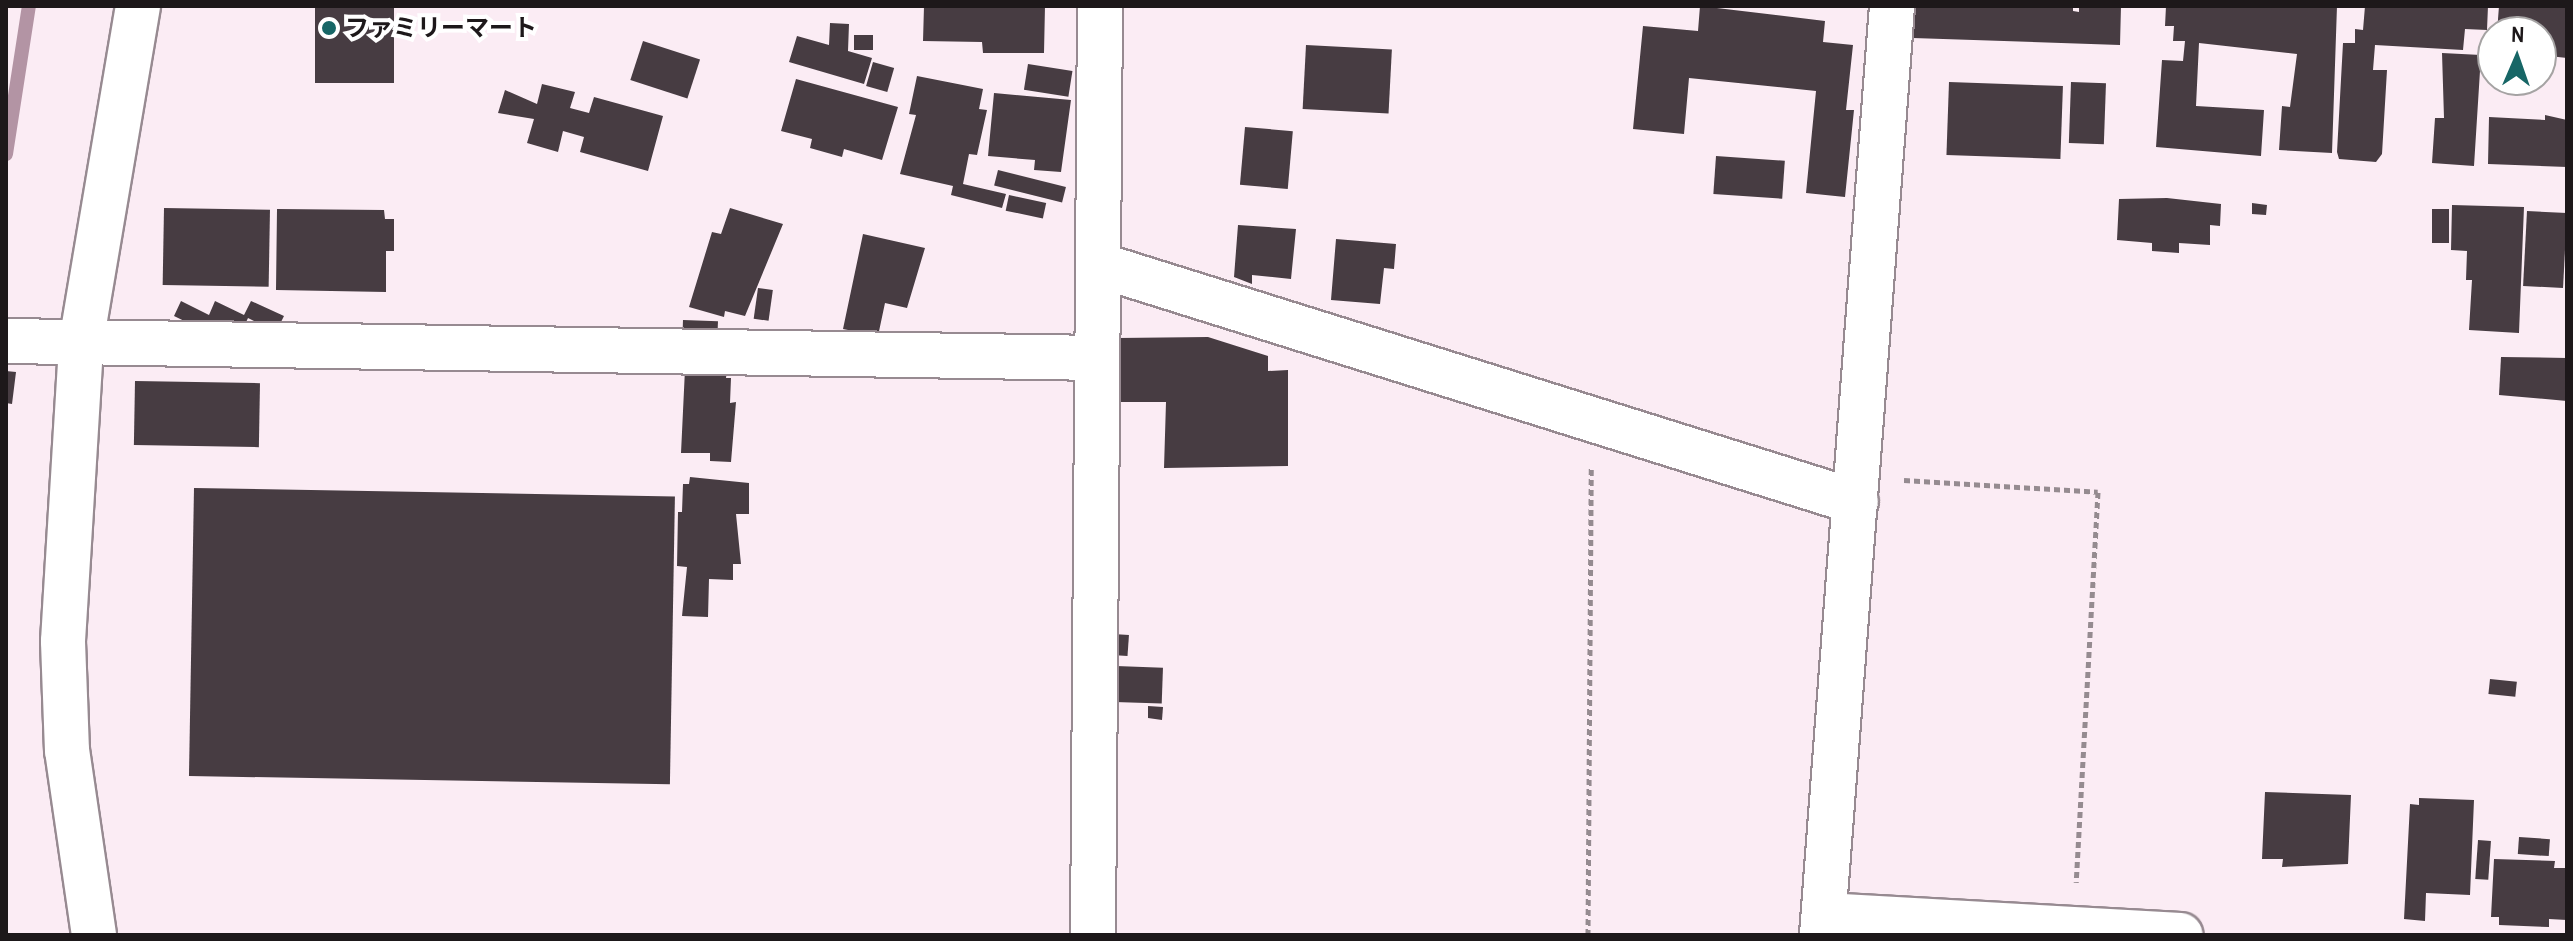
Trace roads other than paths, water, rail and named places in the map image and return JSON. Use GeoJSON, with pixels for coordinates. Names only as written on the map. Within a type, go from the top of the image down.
{"type":"FeatureCollection","features":[{"type":"Feature","properties":{"kind":"street"},"geometry":{"type":"LineString","coordinates":[[94,935],[67,751],[63,641],[43,342],[138,6]]}},
{"type":"Feature","properties":{"kind":"street"},"geometry":{"type":"LineString","coordinates":[[1093,935],[1100,6]]}},
{"type":"Feature","properties":{"kind":"street"},"geometry":{"type":"LineString","coordinates":[[1892,6],[1823,925],[2074,929],[2180,935]]}},
{"type":"Feature","properties":{"kind":"street"},"geometry":{"type":"LineString","coordinates":[[1099,265],[1591,419],[1857,490]]}},
{"type":"Feature","properties":{"kind":"street"},"geometry":{"type":"LineString","coordinates":[[43,342],[1097,358]]}},
{"type":"Feature","properties":{"kind":"waterway"},"geometry":{"type":"LineString","coordinates":[[6,154],[29,6]]}},
{"type":"Feature","properties":{"kind":"place","name":"ファミリーマート"},"geometry":{"type":"Point","coordinates":[329,28]}}]}
